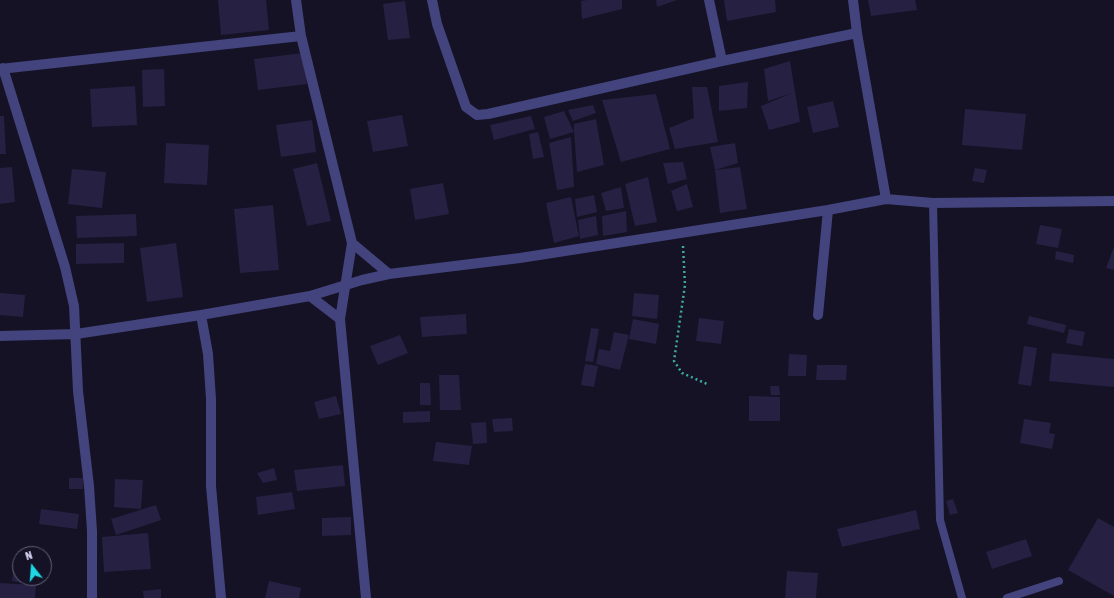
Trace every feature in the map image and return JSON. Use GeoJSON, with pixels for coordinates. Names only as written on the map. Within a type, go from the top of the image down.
{"type":"FeatureCollection","features":[{"type":"Feature","properties":{"kind":"street"},"geometry":{"type":"LineString","coordinates":[[296,0],[301,36],[352,243],[340,319],[366,598]]}},
{"type":"Feature","properties":{"kind":"street"},"geometry":{"type":"LineString","coordinates":[[432,0],[437,24],[466,107],[476,114],[488,114],[722,61],[857,33]]}},
{"type":"Feature","properties":{"kind":"street"},"geometry":{"type":"LineString","coordinates":[[710,0],[722,61]]}},
{"type":"Feature","properties":{"kind":"street"},"geometry":{"type":"LineString","coordinates":[[853,0],[857,33],[886,199]]}},
{"type":"Feature","properties":{"kind":"street"},"geometry":{"type":"LineString","coordinates":[[92,598],[92,531],[89,486],[78,391],[74,306],[65,267],[1,69],[301,36]]}},
{"type":"Feature","properties":{"kind":"street"},"geometry":{"type":"LineString","coordinates":[[0,336],[76,334],[201,315],[310,296],[345,285],[389,274],[520,258],[828,210],[886,199],[933,203],[1114,201]]}},
{"type":"Feature","properties":{"kind":"street"},"geometry":{"type":"LineString","coordinates":[[818,315],[828,210]]}},
{"type":"Feature","properties":{"kind":"street"},"geometry":{"type":"LineString","coordinates":[[352,243],[389,274]]}},
{"type":"Feature","properties":{"kind":"street"},"geometry":{"type":"LineString","coordinates":[[310,296],[340,319]]}},
{"type":"Feature","properties":{"kind":"street"},"geometry":{"type":"LineString","coordinates":[[201,315],[208,354],[211,392],[211,486],[221,598]]}},
{"type":"Feature","properties":{"kind":"lane"},"geometry":{"type":"LineString","coordinates":[[933,203],[940,520],[962,598]]}},
{"type":"Feature","properties":{"kind":"lane"},"geometry":{"type":"LineString","coordinates":[[1007,598],[1059,581]]}},
{"type":"Feature","properties":{"kind":"path"},"geometry":{"type":"LineString","coordinates":[[683,232],[685,285],[674,361],[682,374],[707,384]]}},
{"type":"Feature","properties":{"kind":"building"},"geometry":{"type":"Polygon","coordinates":[[[218,0],[266,0],[269,30],[221,35],[218,0]]]}},
{"type":"Feature","properties":{"kind":"building"},"geometry":{"type":"Polygon","coordinates":[[[622,0],[622,9],[582,19],[581,1],[622,0]]]}},
{"type":"Feature","properties":{"kind":"building"},"geometry":{"type":"Polygon","coordinates":[[[656,0],[677,0],[657,7],[656,0]]]}},
{"type":"Feature","properties":{"kind":"building"},"geometry":{"type":"Polygon","coordinates":[[[724,0],[775,0],[776,12],[727,21],[724,0]]]}},
{"type":"Feature","properties":{"kind":"building"},"geometry":{"type":"Polygon","coordinates":[[[868,0],[915,0],[917,10],[871,16],[868,0]]]}},
{"type":"Feature","properties":{"kind":"building"},"geometry":{"type":"Polygon","coordinates":[[[405,1],[410,38],[388,40],[383,4],[405,1]]]}},
{"type":"Feature","properties":{"kind":"building"},"geometry":{"type":"Polygon","coordinates":[[[303,53],[307,84],[258,90],[254,59],[303,53]]]}},
{"type":"Feature","properties":{"kind":"building"},"geometry":{"type":"Polygon","coordinates":[[[790,61],[800,122],[769,130],[761,106],[792,93],[768,101],[764,69],[790,61]]]}},
{"type":"Feature","properties":{"kind":"building"},"geometry":{"type":"Polygon","coordinates":[[[164,69],[165,106],[143,107],[142,70],[164,69]]]}},
{"type":"Feature","properties":{"kind":"building"},"geometry":{"type":"Polygon","coordinates":[[[748,82],[747,108],[719,111],[719,86],[748,82]]]}},
{"type":"Feature","properties":{"kind":"building"},"geometry":{"type":"Polygon","coordinates":[[[135,86],[137,125],[92,127],[90,89],[135,86]]]}},
{"type":"Feature","properties":{"kind":"building"},"geometry":{"type":"Polygon","coordinates":[[[692,87],[707,87],[718,142],[675,149],[669,128],[694,118],[692,87]]]}},
{"type":"Feature","properties":{"kind":"building"},"geometry":{"type":"Polygon","coordinates":[[[656,94],[670,149],[621,162],[602,100],[656,94]]]}},
{"type":"Feature","properties":{"kind":"building"},"geometry":{"type":"Polygon","coordinates":[[[833,101],[839,127],[813,133],[807,107],[833,101]]]}},
{"type":"Feature","properties":{"kind":"building"},"geometry":{"type":"Polygon","coordinates":[[[593,105],[596,113],[573,121],[568,110],[593,105]]]}},
{"type":"Feature","properties":{"kind":"building"},"geometry":{"type":"Polygon","coordinates":[[[965,109],[1026,114],[1022,150],[962,145],[965,109]]]}},
{"type":"Feature","properties":{"kind":"building"},"geometry":{"type":"Polygon","coordinates":[[[564,111],[574,132],[550,139],[544,117],[564,111]]]}},
{"type":"Feature","properties":{"kind":"building"},"geometry":{"type":"Polygon","coordinates":[[[402,115],[408,146],[373,152],[367,121],[402,115]]]}},
{"type":"Feature","properties":{"kind":"building"},"geometry":{"type":"Polygon","coordinates":[[[0,116],[4,116],[6,154],[0,154],[0,116]]]}},
{"type":"Feature","properties":{"kind":"building"},"geometry":{"type":"Polygon","coordinates":[[[531,116],[535,129],[494,140],[490,125],[531,116]]]}},
{"type":"Feature","properties":{"kind":"building"},"geometry":{"type":"Polygon","coordinates":[[[596,119],[604,165],[577,172],[574,124],[596,119]]]}},
{"type":"Feature","properties":{"kind":"building"},"geometry":{"type":"Polygon","coordinates":[[[312,120],[316,152],[281,157],[276,125],[312,120]]]}},
{"type":"Feature","properties":{"kind":"building"},"geometry":{"type":"Polygon","coordinates":[[[538,132],[544,157],[533,159],[529,134],[538,132]]]}},
{"type":"Feature","properties":{"kind":"building"},"geometry":{"type":"Polygon","coordinates":[[[571,137],[574,187],[557,190],[549,143],[571,137]]]}},
{"type":"Feature","properties":{"kind":"building"},"geometry":{"type":"Polygon","coordinates":[[[166,143],[209,145],[207,185],[164,183],[166,143]]]}},
{"type":"Feature","properties":{"kind":"building"},"geometry":{"type":"Polygon","coordinates":[[[735,143],[738,163],[715,170],[710,147],[735,143]]]}},
{"type":"Feature","properties":{"kind":"building"},"geometry":{"type":"Polygon","coordinates":[[[683,162],[687,179],[668,184],[663,163],[683,162]]]}},
{"type":"Feature","properties":{"kind":"building"},"geometry":{"type":"Polygon","coordinates":[[[317,163],[331,221],[307,226],[293,169],[317,163]]]}},
{"type":"Feature","properties":{"kind":"building"},"geometry":{"type":"Polygon","coordinates":[[[12,167],[15,202],[0,204],[0,168],[12,167]]]}},
{"type":"Feature","properties":{"kind":"building"},"geometry":{"type":"Polygon","coordinates":[[[740,167],[747,209],[720,213],[715,170],[740,167]]]}},
{"type":"Feature","properties":{"kind":"building"},"geometry":{"type":"Polygon","coordinates":[[[975,168],[987,170],[984,183],[972,181],[975,168]]]}},
{"type":"Feature","properties":{"kind":"building"},"geometry":{"type":"Polygon","coordinates":[[[72,169],[106,172],[102,208],[68,204],[72,169]]]}},
{"type":"Feature","properties":{"kind":"building"},"geometry":{"type":"Polygon","coordinates":[[[648,177],[657,222],[635,226],[625,184],[648,177]]]}},
{"type":"Feature","properties":{"kind":"building"},"geometry":{"type":"Polygon","coordinates":[[[443,183],[449,214],[415,220],[410,189],[443,183]]]}},
{"type":"Feature","properties":{"kind":"building"},"geometry":{"type":"Polygon","coordinates":[[[687,184],[693,207],[677,211],[671,191],[687,184]]]}},
{"type":"Feature","properties":{"kind":"building"},"geometry":{"type":"Polygon","coordinates":[[[621,187],[624,208],[606,211],[601,193],[621,187]]]}},
{"type":"Feature","properties":{"kind":"building"},"geometry":{"type":"Polygon","coordinates":[[[594,195],[597,212],[577,217],[575,199],[594,195]]]}},
{"type":"Feature","properties":{"kind":"building"},"geometry":{"type":"Polygon","coordinates":[[[571,197],[579,236],[554,243],[546,203],[571,197]]]}},
{"type":"Feature","properties":{"kind":"building"},"geometry":{"type":"Polygon","coordinates":[[[273,205],[279,270],[240,273],[234,209],[273,205]]]}},
{"type":"Feature","properties":{"kind":"building"},"geometry":{"type":"Polygon","coordinates":[[[626,211],[627,232],[603,236],[602,216],[626,211]]]}},
{"type":"Feature","properties":{"kind":"building"},"geometry":{"type":"Polygon","coordinates":[[[136,214],[137,236],[77,238],[76,216],[136,214]]]}},
{"type":"Feature","properties":{"kind":"building"},"geometry":{"type":"Polygon","coordinates":[[[596,216],[598,235],[580,239],[578,220],[596,216]]]}},
{"type":"Feature","properties":{"kind":"building"},"geometry":{"type":"Polygon","coordinates":[[[1040,225],[1062,229],[1058,248],[1036,244],[1040,225]]]}},
{"type":"Feature","properties":{"kind":"building"},"geometry":{"type":"Polygon","coordinates":[[[124,243],[124,263],[76,264],[76,244],[124,243]]]}},
{"type":"Feature","properties":{"kind":"building"},"geometry":{"type":"Polygon","coordinates":[[[176,243],[183,297],[147,302],[140,248],[176,243]]]}},
{"type":"Feature","properties":{"kind":"building"},"geometry":{"type":"Polygon","coordinates":[[[1114,247],[1114,270],[1106,268],[1114,247]]]}},
{"type":"Feature","properties":{"kind":"building"},"geometry":{"type":"Polygon","coordinates":[[[1056,251],[1074,255],[1073,263],[1055,259],[1056,251]]]}},
{"type":"Feature","properties":{"kind":"building"},"geometry":{"type":"Polygon","coordinates":[[[0,293],[25,295],[23,317],[0,315],[0,293]]]}},
{"type":"Feature","properties":{"kind":"building"},"geometry":{"type":"Polygon","coordinates":[[[634,293],[659,295],[657,319],[632,316],[634,293]]]}},
{"type":"Feature","properties":{"kind":"building"},"geometry":{"type":"Polygon","coordinates":[[[466,314],[467,334],[422,337],[420,317],[466,314]]]}},
{"type":"Feature","properties":{"kind":"building"},"geometry":{"type":"Polygon","coordinates":[[[1029,316],[1066,325],[1064,333],[1027,324],[1029,316]]]}},
{"type":"Feature","properties":{"kind":"building"},"geometry":{"type":"Polygon","coordinates":[[[699,318],[724,321],[721,344],[696,341],[699,318]]]}},
{"type":"Feature","properties":{"kind":"building"},"geometry":{"type":"Polygon","coordinates":[[[633,319],[659,324],[656,344],[629,339],[633,319]]]}},
{"type":"Feature","properties":{"kind":"building"},"geometry":{"type":"Polygon","coordinates":[[[591,328],[599,329],[593,362],[585,361],[591,328]]]}},
{"type":"Feature","properties":{"kind":"building"},"geometry":{"type":"Polygon","coordinates":[[[1069,329],[1085,332],[1082,346],[1066,343],[1069,329]]]}},
{"type":"Feature","properties":{"kind":"building"},"geometry":{"type":"Polygon","coordinates":[[[614,332],[629,335],[620,370],[596,364],[599,349],[610,351],[614,332]]]}},
{"type":"Feature","properties":{"kind":"building"},"geometry":{"type":"Polygon","coordinates":[[[400,335],[408,353],[378,365],[370,346],[400,335]]]}},
{"type":"Feature","properties":{"kind":"building"},"geometry":{"type":"Polygon","coordinates":[[[1024,346],[1037,348],[1031,386],[1018,384],[1024,346]]]}},
{"type":"Feature","properties":{"kind":"building"},"geometry":{"type":"Polygon","coordinates":[[[1052,353],[1114,359],[1114,387],[1049,381],[1052,353]]]}},
{"type":"Feature","properties":{"kind":"building"},"geometry":{"type":"Polygon","coordinates":[[[789,354],[807,355],[806,376],[788,376],[789,354]]]}},
{"type":"Feature","properties":{"kind":"building"},"geometry":{"type":"Polygon","coordinates":[[[585,364],[598,366],[594,387],[581,385],[585,364]]]}},
{"type":"Feature","properties":{"kind":"building"},"geometry":{"type":"Polygon","coordinates":[[[817,365],[847,365],[846,380],[816,380],[817,365]]]}},
{"type":"Feature","properties":{"kind":"building"},"geometry":{"type":"Polygon","coordinates":[[[439,375],[459,375],[461,410],[440,410],[439,375]]]}},
{"type":"Feature","properties":{"kind":"building"},"geometry":{"type":"Polygon","coordinates":[[[420,383],[430,383],[431,405],[420,405],[420,383]]]}},
{"type":"Feature","properties":{"kind":"building"},"geometry":{"type":"Polygon","coordinates":[[[770,386],[779,386],[780,395],[771,395],[770,386]]]}},
{"type":"Feature","properties":{"kind":"building"},"geometry":{"type":"Polygon","coordinates":[[[336,396],[341,414],[319,419],[314,402],[336,396]]]}},
{"type":"Feature","properties":{"kind":"building"},"geometry":{"type":"Polygon","coordinates":[[[749,396],[780,397],[780,421],[749,421],[749,396]]]}},
{"type":"Feature","properties":{"kind":"building"},"geometry":{"type":"Polygon","coordinates":[[[430,411],[430,422],[403,423],[403,412],[430,411]]]}},
{"type":"Feature","properties":{"kind":"building"},"geometry":{"type":"Polygon","coordinates":[[[512,418],[513,431],[494,432],[492,419],[512,418]]]}},
{"type":"Feature","properties":{"kind":"building"},"geometry":{"type":"Polygon","coordinates":[[[1024,419],[1051,423],[1049,433],[1055,434],[1052,449],[1020,443],[1024,419]]]}},
{"type":"Feature","properties":{"kind":"building"},"geometry":{"type":"Polygon","coordinates":[[[486,422],[487,443],[473,444],[471,423],[486,422]]]}},
{"type":"Feature","properties":{"kind":"building"},"geometry":{"type":"Polygon","coordinates":[[[436,442],[472,446],[469,465],[433,461],[436,442]]]}},
{"type":"Feature","properties":{"kind":"building"},"geometry":{"type":"Polygon","coordinates":[[[343,465],[345,486],[297,491],[294,470],[343,465]]]}},
{"type":"Feature","properties":{"kind":"building"},"geometry":{"type":"Polygon","coordinates":[[[274,468],[277,480],[263,483],[257,473],[274,468]]]}},
{"type":"Feature","properties":{"kind":"building"},"geometry":{"type":"Polygon","coordinates":[[[69,478],[83,478],[83,489],[69,489],[69,478]]]}},
{"type":"Feature","properties":{"kind":"building"},"geometry":{"type":"Polygon","coordinates":[[[115,479],[143,480],[141,509],[114,507],[115,479]]]}},
{"type":"Feature","properties":{"kind":"building"},"geometry":{"type":"Polygon","coordinates":[[[292,492],[295,509],[258,515],[256,497],[292,492]]]}},
{"type":"Feature","properties":{"kind":"building"},"geometry":{"type":"Polygon","coordinates":[[[953,499],[958,513],[950,515],[946,501],[953,499]]]}},
{"type":"Feature","properties":{"kind":"building"},"geometry":{"type":"Polygon","coordinates":[[[156,505],[161,520],[116,535],[111,519],[156,505]]]}},
{"type":"Feature","properties":{"kind":"building"},"geometry":{"type":"Polygon","coordinates":[[[41,509],[79,514],[77,529],[39,524],[41,509]]]}},
{"type":"Feature","properties":{"kind":"building"},"geometry":{"type":"Polygon","coordinates":[[[916,510],[920,529],[842,547],[837,529],[916,510]]]}},
{"type":"Feature","properties":{"kind":"building"},"geometry":{"type":"Polygon","coordinates":[[[351,517],[351,535],[322,536],[322,518],[351,517]]]}},
{"type":"Feature","properties":{"kind":"building"},"geometry":{"type":"Polygon","coordinates":[[[1098,518],[1114,527],[1114,596],[1068,570],[1098,518]]]}},
{"type":"Feature","properties":{"kind":"building"},"geometry":{"type":"Polygon","coordinates":[[[148,533],[151,569],[104,572],[102,537],[148,533]]]}},
{"type":"Feature","properties":{"kind":"building"},"geometry":{"type":"Polygon","coordinates":[[[1026,539],[1032,556],[992,569],[986,552],[1026,539]]]}},
{"type":"Feature","properties":{"kind":"building"},"geometry":{"type":"Polygon","coordinates":[[[787,571],[818,573],[816,598],[785,598],[787,571]]]}},
{"type":"Feature","properties":{"kind":"building"},"geometry":{"type":"Polygon","coordinates":[[[269,581],[301,588],[299,598],[265,598],[269,581]]]}},
{"type":"Feature","properties":{"kind":"building"},"geometry":{"type":"Polygon","coordinates":[[[0,583],[12,584],[12,586],[36,586],[35,598],[0,598],[0,583]]]}},
{"type":"Feature","properties":{"kind":"building"},"geometry":{"type":"Polygon","coordinates":[[[161,589],[161,598],[144,598],[143,591],[161,589]]]}}]}
